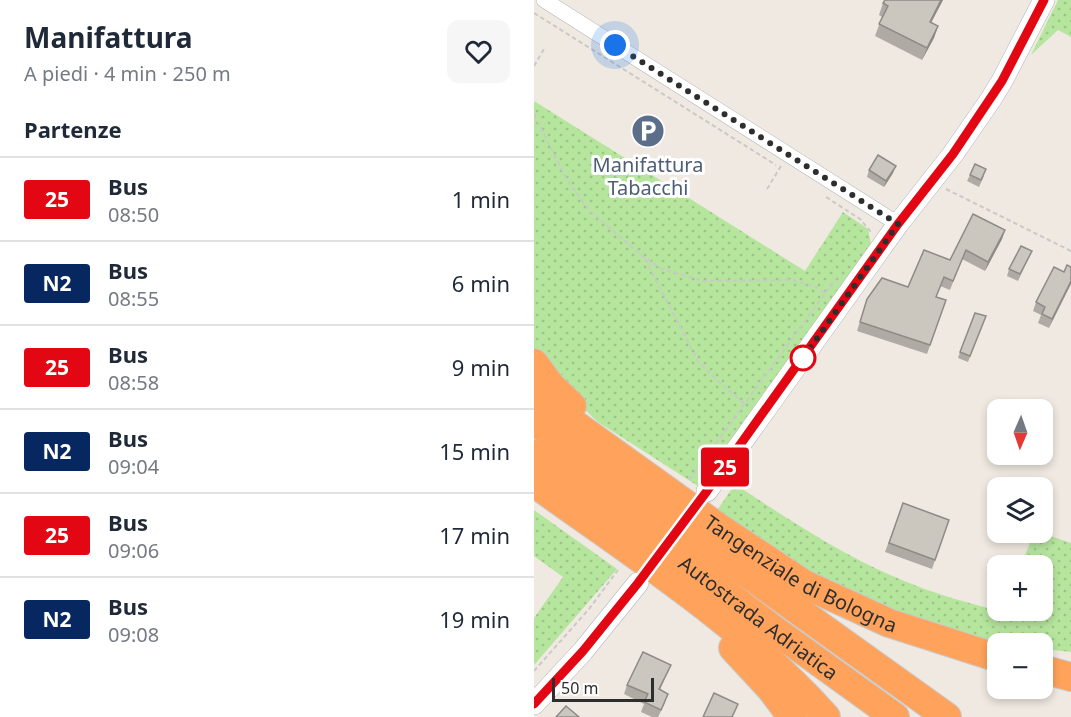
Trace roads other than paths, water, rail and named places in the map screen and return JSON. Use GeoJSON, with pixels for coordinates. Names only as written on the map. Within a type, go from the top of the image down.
{"type":"FeatureCollection","features":[{"type":"Feature","properties":{"kind":"highway"},"geometry":{"type":"LineString","coordinates":[[534,363],[551,386],[581,415],[647,467],[705,503]]}},
{"type":"Feature","properties":{"kind":"highway","name":"Tangenziale di Bologna"},"geometry":{"type":"LineString","coordinates":[[534,395],[705,503],[785,572],[804,584],[889,623],[987,655]]}},
{"type":"Feature","properties":{"kind":"highway","name":"Autostrada Adriatica"},"geometry":{"type":"LineString","coordinates":[[534,421],[947,717]]}},
{"type":"Feature","properties":{"kind":"highway","name":"Autostrada Adriatica"},"geometry":{"type":"LineString","coordinates":[[534,454],[697,571],[886,712]]}},
{"type":"Feature","properties":{"kind":"highway"},"geometry":{"type":"LineString","coordinates":[[534,483],[705,621],[771,689],[792,717]]}},
{"type":"Feature","properties":{"kind":"highway"},"geometry":{"type":"LineString","coordinates":[[534,498],[745,637],[789,677],[826,717]]}},
{"type":"Feature","properties":{"kind":"highway"},"geometry":{"type":"LineString","coordinates":[[832,597],[923,626],[987,643]]}},
{"type":"Feature","properties":{"kind":"highway"},"geometry":{"type":"LineString","coordinates":[[1053,655],[1071,657]]}},
{"type":"Feature","properties":{"kind":"highway"},"geometry":{"type":"LineString","coordinates":[[1053,672],[1071,677]]}},
{"type":"Feature","properties":{"kind":"highway"},"geometry":{"type":"LineString","coordinates":[[907,688],[956,717]]}},
{"type":"Feature","properties":{"kind":"main road"},"geometry":{"type":"LineString","coordinates":[[705,503],[898,224],[953,154],[1002,81],[1044,0]]}},
{"type":"Feature","properties":{"kind":"main road"},"geometry":{"type":"LineString","coordinates":[[534,704],[583,651],[638,583]]}},
{"type":"Feature","properties":{"kind":"street"},"geometry":{"type":"LineString","coordinates":[[544,0],[784,161],[898,224]]}},
{"type":"Feature","properties":{"kind":"place","name":"Manifattura Tabacchi"},"geometry":{"type":"Point","coordinates":[648,131]}}]}
